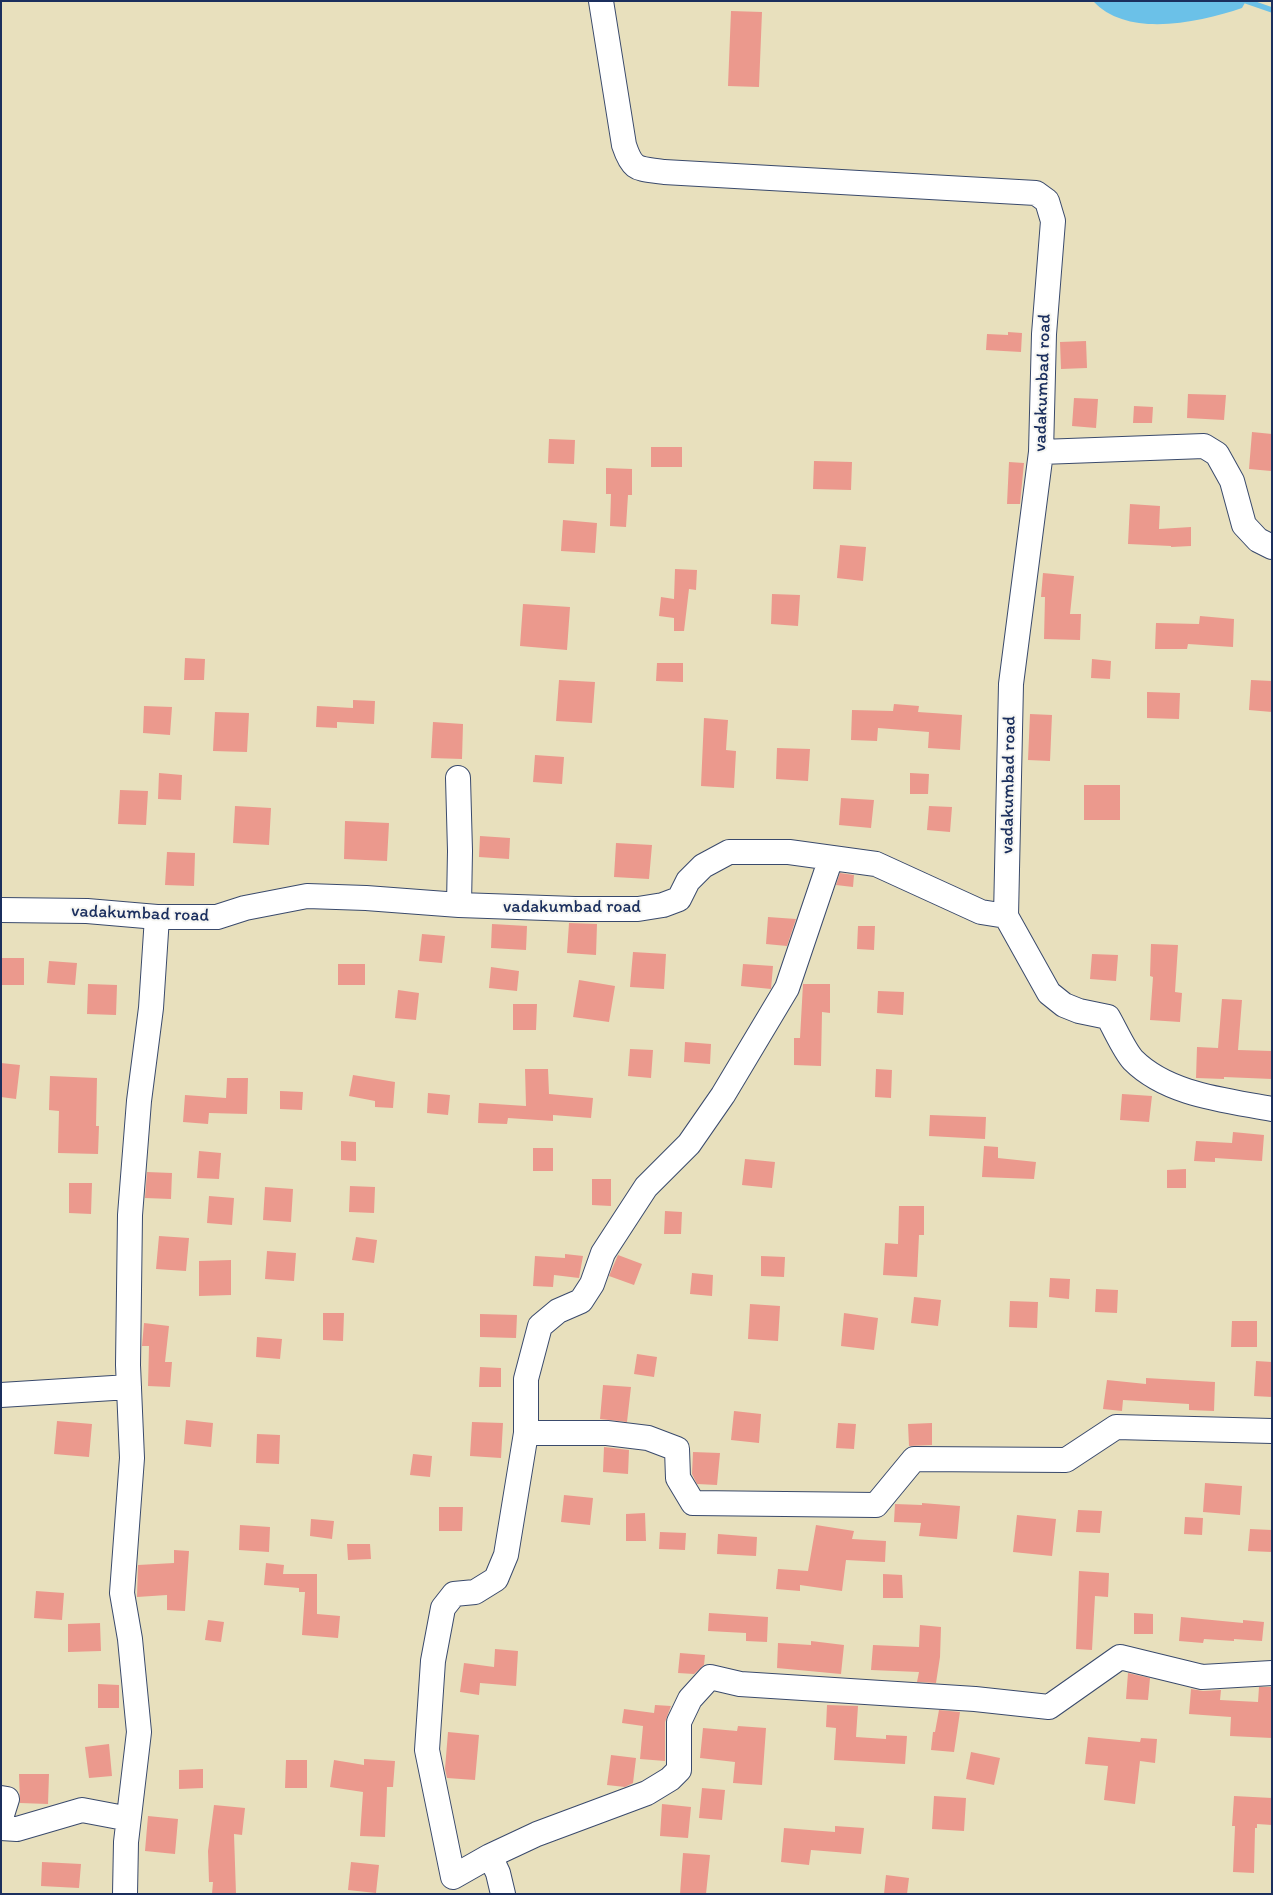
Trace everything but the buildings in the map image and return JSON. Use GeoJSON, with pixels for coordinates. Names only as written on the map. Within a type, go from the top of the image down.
{"type":"FeatureCollection","features":[{"type":"Feature","properties":{"kind":"street","name":"vadakumbad road"},"geometry":{"type":"LineString","coordinates":[[1,910],[87,911],[157,917],[217,917],[245,908],[307,896],[459,905],[638,909],[663,905],[679,899],[688,880],[703,866],[729,852],[789,852],[876,864],[981,912],[1006,916],[1011,684],[1041,452],[1044,334],[1054,221],[1047,201],[1036,193],[664,172],[639,168],[629,160],[624,144],[601,1]]}},
{"type":"Feature","properties":{"kind":"street"},"geometry":{"type":"LineString","coordinates":[[1041,452],[1204,446],[1217,454],[1232,481],[1244,525],[1258,540],[1272,547]]}},
{"type":"Feature","properties":{"kind":"street"},"geometry":{"type":"LineString","coordinates":[[458,778],[459,905]]}},
{"type":"Feature","properties":{"kind":"street"},"geometry":{"type":"LineString","coordinates":[[830,858],[787,988],[722,1095],[689,1144],[646,1187],[602,1253],[592,1284],[581,1301],[558,1312],[540,1326],[526,1379],[526,1433],[506,1555],[496,1580],[475,1592],[454,1594],[443,1608],[433,1661],[427,1750],[451,1885],[490,1856],[538,1834],[647,1793],[670,1779],[679,1770],[679,1722],[690,1699],[710,1677],[740,1684],[975,1699],[1049,1707],[1120,1657],[1202,1677],[1272,1673]]}},
{"type":"Feature","properties":{"kind":"street"},"geometry":{"type":"LineString","coordinates":[[1006,916],[1049,993],[1064,1005],[1079,1011],[1108,1016],[1132,1059],[1154,1076],[1186,1091],[1272,1109]]}},
{"type":"Feature","properties":{"kind":"street"},"geometry":{"type":"LineString","coordinates":[[125,1894],[126,1842],[139,1732],[130,1639],[122,1593],[132,1458],[129,1387],[130,1215],[139,1101],[151,1008],[157,917]]}},
{"type":"Feature","properties":{"kind":"street"},"geometry":{"type":"LineString","coordinates":[[1,1395],[129,1387]]}},
{"type":"Feature","properties":{"kind":"street"},"geometry":{"type":"LineString","coordinates":[[526,1433],[607,1433],[648,1438],[677,1449],[678,1478],[693,1503],[876,1505],[914,1459],[1066,1460],[1116,1427],[1272,1431]]}},
{"type":"Feature","properties":{"kind":"street"},"geometry":{"type":"LineString","coordinates":[[1,1798],[7,1799],[1,1818]]}},
{"type":"Feature","properties":{"kind":"street"},"geometry":{"type":"LineString","coordinates":[[1,1828],[17,1830],[82,1810],[119,1817]]}},
{"type":"Feature","properties":{"kind":"street"},"geometry":{"type":"LineString","coordinates":[[490,1856],[498,1873],[503,1894]]}},
{"type":"Feature","properties":{"kind":"water"},"geometry":{"type":"Polygon","coordinates":[[[1093,1],[1246,1],[1242,8],[1206,18],[1186,22],[1144,24],[1125,20],[1108,13],[1093,1]]]}},
{"type":"Feature","properties":{"kind":"waterway"},"geometry":{"type":"LineString","coordinates":[[1246,1],[1272,10]]}}]}
